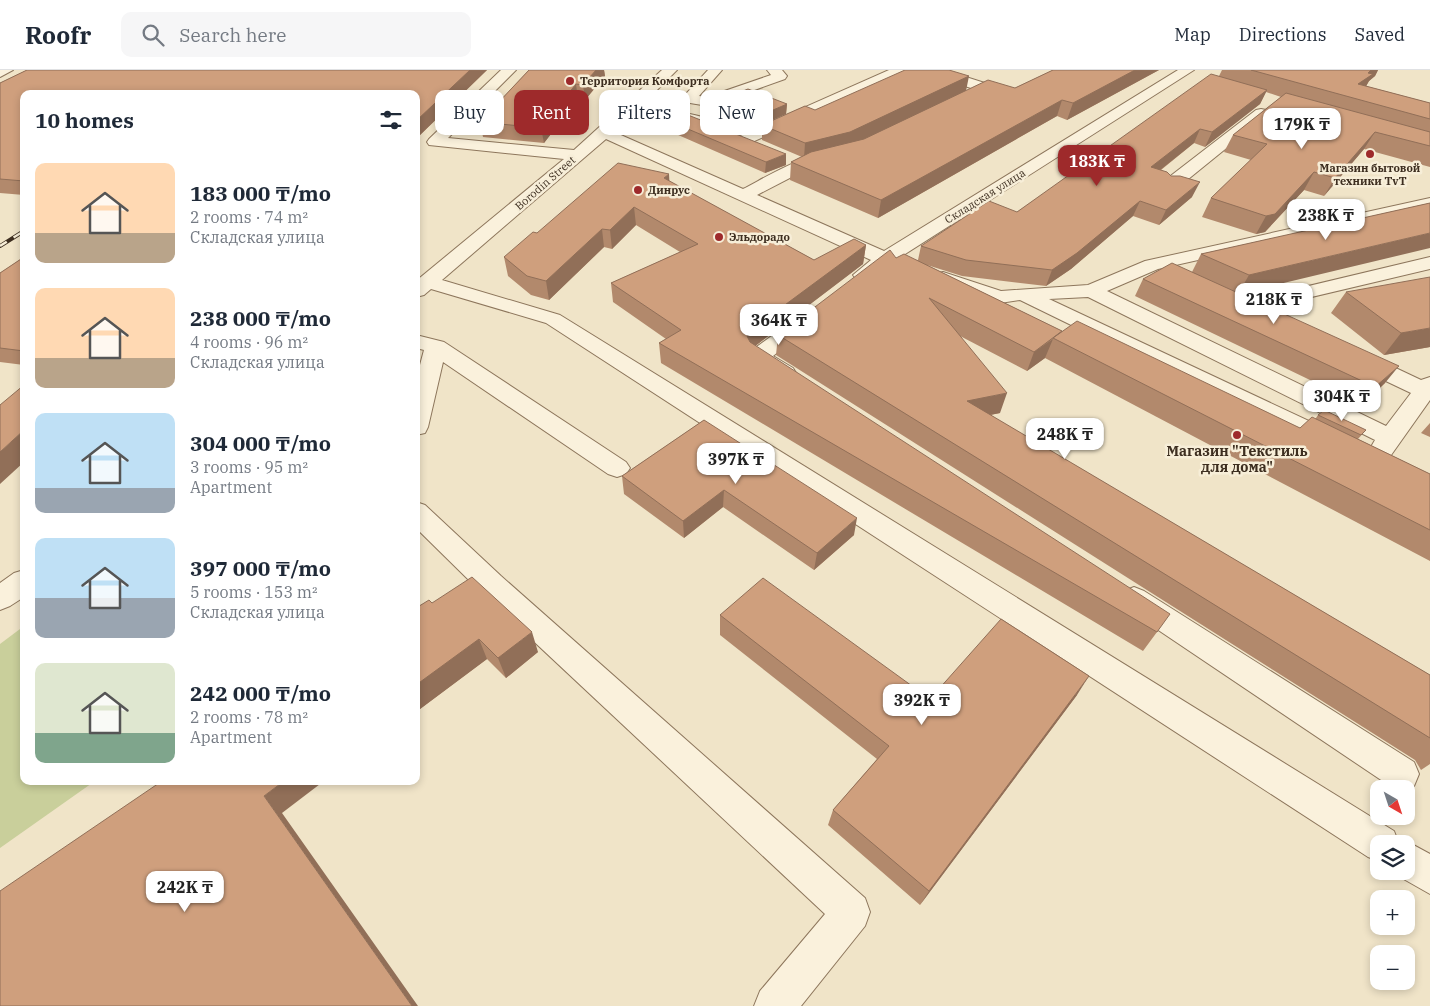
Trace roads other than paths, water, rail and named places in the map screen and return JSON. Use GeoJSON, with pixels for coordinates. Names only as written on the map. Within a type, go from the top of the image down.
{"type":"FeatureCollection","features":[{"type":"Feature","properties":{"kind":"street"},"geometry":{"type":"LineString","coordinates":[[0,73],[6,70]]}},
{"type":"Feature","properties":{"kind":"street"},"geometry":{"type":"LineString","coordinates":[[510,70],[435,142],[577,155]]}},
{"type":"Feature","properties":{"kind":"street","name":"Borodin Street"},"geometry":{"type":"LineString","coordinates":[[650,90],[670,70]]}},
{"type":"Feature","properties":{"kind":"street"},"geometry":{"type":"LineString","coordinates":[[715,70],[689,99],[708,102],[780,76],[774,70]]}},
{"type":"Feature","properties":{"kind":"street"},"geometry":{"type":"LineString","coordinates":[[744,140],[900,70]]}},
{"type":"Feature","properties":{"kind":"street"},"geometry":{"type":"LineString","coordinates":[[930,70],[986,88],[942,109]]}},
{"type":"Feature","properties":{"kind":"street","name":"Складская улица"},"geometry":{"type":"LineString","coordinates":[[845,289],[884,259],[1189,75]]}},
{"type":"Feature","properties":{"kind":"street"},"geometry":{"type":"LineString","coordinates":[[1170,185],[1276,102]]}},
{"type":"Feature","properties":{"kind":"street"},"geometry":{"type":"LineString","coordinates":[[690,119],[761,147]]}},
{"type":"Feature","properties":{"kind":"street","name":"Borodin Street"},"geometry":{"type":"LineString","coordinates":[[423,287],[602,135]]}},
{"type":"Feature","properties":{"kind":"street"},"geometry":{"type":"LineString","coordinates":[[608,135],[884,259],[1000,297],[1022,294],[1090,292],[1152,265],[1430,203]]}},
{"type":"Feature","properties":{"kind":"street"},"geometry":{"type":"LineString","coordinates":[[743,196],[803,165],[838,156]]}},
{"type":"Feature","properties":{"kind":"street"},"geometry":{"type":"LineString","coordinates":[[786,158],[803,165]]}},
{"type":"Feature","properties":{"kind":"street"},"geometry":{"type":"LineString","coordinates":[[1271,320],[1236,303],[1430,263]]}},
{"type":"Feature","properties":{"kind":"street"},"geometry":{"type":"LineString","coordinates":[[1152,265],[1185,280]]}},
{"type":"Feature","properties":{"kind":"street"},"geometry":{"type":"LineString","coordinates":[[423,287],[553,319],[1370,838]]}},
{"type":"Feature","properties":{"kind":"street"},"geometry":{"type":"LineString","coordinates":[[1090,292],[1376,452]]}},
{"type":"Feature","properties":{"kind":"street"},"geometry":{"type":"LineString","coordinates":[[1022,294],[1376,452]]}},
{"type":"Feature","properties":{"kind":"street"},"geometry":{"type":"LineString","coordinates":[[810,389],[760,356],[822,308]]}},
{"type":"Feature","properties":{"kind":"street"},"geometry":{"type":"LineString","coordinates":[[420,394],[426,344],[617,468]]}},
{"type":"Feature","properties":{"kind":"street"},"geometry":{"type":"LineString","coordinates":[[1343,352],[1427,387],[1376,452]]}},
{"type":"Feature","properties":{"kind":"street"},"geometry":{"type":"LineString","coordinates":[[420,516],[491,584],[851,912],[775,1006]]}},
{"type":"Feature","properties":{"kind":"street"},"geometry":{"type":"LineString","coordinates":[[0,598],[20,584]]}},
{"type":"Feature","properties":{"kind":"street"},"geometry":{"type":"LineString","coordinates":[[1110,584],[1402,774]]}},
{"type":"Feature","properties":{"kind":"street"},"geometry":{"type":"LineString","coordinates":[[1415,866],[1430,875]]}},
{"type":"Feature","properties":{"kind":"railway"},"geometry":{"type":"LineString","coordinates":[[0,246],[20,234]]}},
{"type":"Feature","properties":{"kind":"place","name":"Территория Комфорта"},"geometry":{"type":"Point","coordinates":[570,81]}},
{"type":"Feature","properties":{"kind":"place","name":"Магазин бытовой техники TvT"},"geometry":{"type":"Point","coordinates":[1370,154]}},
{"type":"Feature","properties":{"kind":"place","name":"Динрус"},"geometry":{"type":"Point","coordinates":[638,190]}},
{"type":"Feature","properties":{"kind":"place","name":"Эльдорадо"},"geometry":{"type":"Point","coordinates":[719,237]}},
{"type":"Feature","properties":{"kind":"place","name":"Магазин \"Текстиль для дома\""},"geometry":{"type":"Point","coordinates":[1237,435]}}]}
